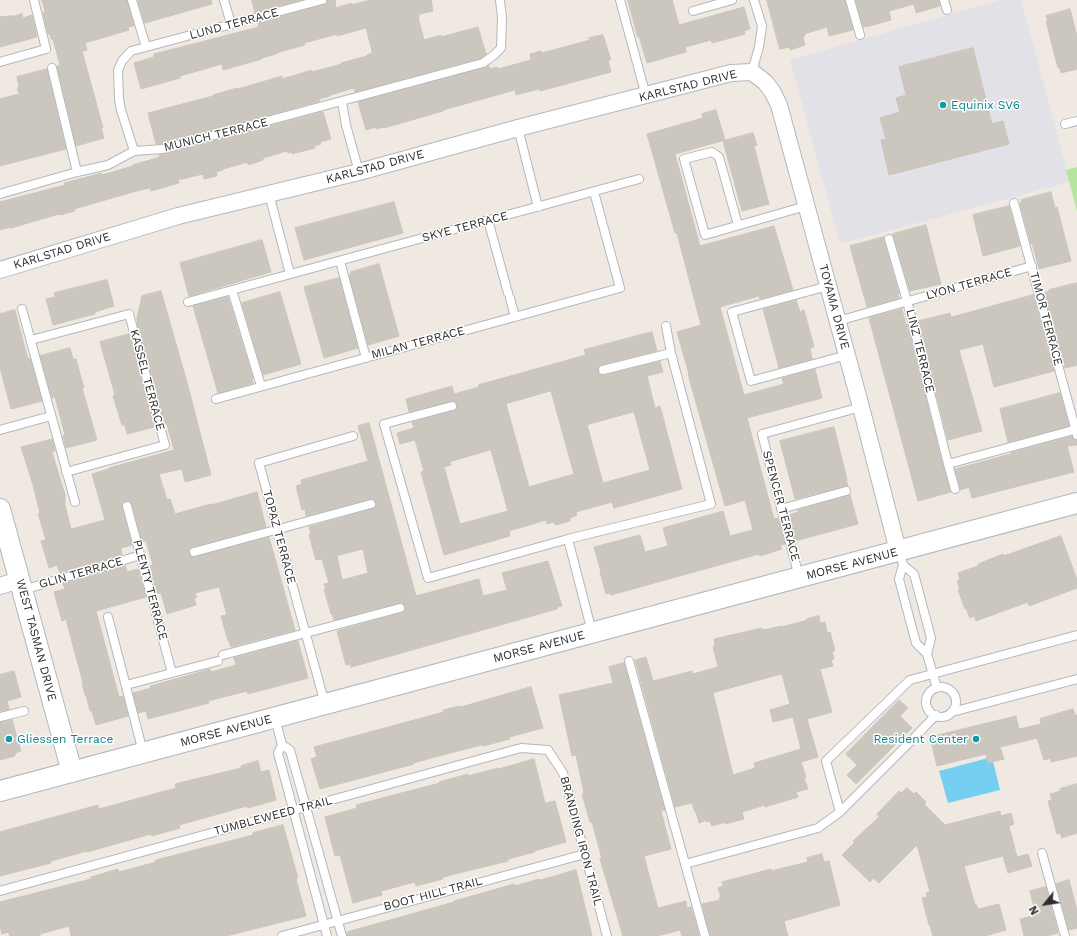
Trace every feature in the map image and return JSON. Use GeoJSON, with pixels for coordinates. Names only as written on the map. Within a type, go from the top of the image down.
{"type":"FeatureCollection","features":[{"type":"Feature","properties":{"kind":"street","name":"KARLSTAD DRIVE"},"geometry":{"type":"LineString","coordinates":[[0,270],[178,216],[359,172],[518,128],[731,73],[752,72]]}},
{"type":"Feature","properties":{"kind":"street","name":"TOYAMA DRIVE"},"geometry":{"type":"LineString","coordinates":[[752,72],[765,82],[772,91],[779,105],[901,558]]}},
{"type":"Feature","properties":{"kind":"street","name":"MORSE AVENUE"},"geometry":{"type":"LineString","coordinates":[[0,791],[799,578],[901,558],[1077,502]]}},
{"type":"Feature","properties":{"kind":"street","name":"WEST TASMAN DRIVE"},"geometry":{"type":"LineString","coordinates":[[0,509],[72,772]]}},
{"type":"Feature","properties":{"kind":"street"},"geometry":{"type":"LineString","coordinates":[[0,586],[21,585]]}},
{"type":"Feature","properties":{"kind":"lane"},"geometry":{"type":"LineString","coordinates":[[0,62],[46,49],[34,0]]}},
{"type":"Feature","properties":{"kind":"lane"},"geometry":{"type":"LineString","coordinates":[[132,0],[146,47]]}},
{"type":"Feature","properties":{"kind":"lane"},"geometry":{"type":"LineString","coordinates":[[224,0],[231,24]]}},
{"type":"Feature","properties":{"kind":"lane","name":"LUND TERRACE"},"geometry":{"type":"LineString","coordinates":[[134,151],[121,110],[118,70],[122,61],[131,51],[322,0]]}},
{"type":"Feature","properties":{"kind":"lane","name":"MUNICH TERRACE"},"geometry":{"type":"LineString","coordinates":[[0,194],[77,172],[108,165],[134,151],[163,149],[483,63],[501,48],[502,18],[500,0]]}},
{"type":"Feature","properties":{"kind":"lane"},"geometry":{"type":"LineString","coordinates":[[620,0],[646,96]]}},
{"type":"Feature","properties":{"kind":"lane"},"geometry":{"type":"LineString","coordinates":[[693,11],[732,0]]}},
{"type":"Feature","properties":{"kind":"lane"},"geometry":{"type":"LineString","coordinates":[[752,72],[759,47],[762,26],[754,0]]}},
{"type":"Feature","properties":{"kind":"lane"},"geometry":{"type":"LineString","coordinates":[[850,0],[860,35]]}},
{"type":"Feature","properties":{"kind":"lane"},"geometry":{"type":"LineString","coordinates":[[944,0],[947,10]]}},
{"type":"Feature","properties":{"kind":"lane"},"geometry":{"type":"LineString","coordinates":[[52,68],[77,172]]}},
{"type":"Feature","properties":{"kind":"lane"},"geometry":{"type":"LineString","coordinates":[[342,102],[346,125],[359,172]]}},
{"type":"Feature","properties":{"kind":"lane"},"geometry":{"type":"LineString","coordinates":[[1065,124],[1077,121]]}},
{"type":"Feature","properties":{"kind":"lane"},"geometry":{"type":"LineString","coordinates":[[518,128],[538,207]]}},
{"type":"Feature","properties":{"kind":"lane"},"geometry":{"type":"LineString","coordinates":[[738,225],[719,157],[712,152],[684,160],[705,234],[738,225],[806,206]]}},
{"type":"Feature","properties":{"kind":"lane","name":"SKYE TERRACE"},"geometry":{"type":"LineString","coordinates":[[188,302],[639,179]]}},
{"type":"Feature","properties":{"kind":"lane","name":"MILAN TERRACE"},"geometry":{"type":"LineString","coordinates":[[216,399],[620,288],[594,192]]}},
{"type":"Feature","properties":{"kind":"lane"},"geometry":{"type":"LineString","coordinates":[[269,194],[290,274]]}},
{"type":"Feature","properties":{"kind":"lane","name":"TIMOR TERRACE"},"geometry":{"type":"LineString","coordinates":[[1014,203],[1076,432]]}},
{"type":"Feature","properties":{"kind":"lane"},"geometry":{"type":"LineString","coordinates":[[488,220],[515,317]]}},
{"type":"Feature","properties":{"kind":"lane","name":"LINZ TERRACE"},"geometry":{"type":"LineString","coordinates":[[889,239],[907,301],[955,489]]}},
{"type":"Feature","properties":{"kind":"lane"},"geometry":{"type":"LineString","coordinates":[[340,261],[366,358]]}},
{"type":"Feature","properties":{"kind":"lane","name":"LYON TERRACE"},"geometry":{"type":"LineString","coordinates":[[838,321],[1032,266]]}},
{"type":"Feature","properties":{"kind":"lane"},"geometry":{"type":"LineString","coordinates":[[828,286],[732,312],[738,335],[751,381],[847,355]]}},
{"type":"Feature","properties":{"kind":"lane"},"geometry":{"type":"LineString","coordinates":[[232,290],[260,386]]}},
{"type":"Feature","properties":{"kind":"lane"},"geometry":{"type":"LineString","coordinates":[[22,309],[75,502]]}},
{"type":"Feature","properties":{"kind":"lane","name":"KASSEL TERRACE"},"geometry":{"type":"LineString","coordinates":[[30,340],[129,314],[165,445],[66,472]]}},
{"type":"Feature","properties":{"kind":"lane"},"geometry":{"type":"LineString","coordinates":[[452,406],[384,424],[428,578],[568,539],[712,504],[671,353],[666,326]]}},
{"type":"Feature","properties":{"kind":"lane"},"geometry":{"type":"LineString","coordinates":[[603,370],[671,353]]}},
{"type":"Feature","properties":{"kind":"lane","name":"SPENCER TERRACE"},"geometry":{"type":"LineString","coordinates":[[799,578],[762,434],[861,407]]}},
{"type":"Feature","properties":{"kind":"lane"},"geometry":{"type":"LineString","coordinates":[[0,430],[51,416]]}},
{"type":"Feature","properties":{"kind":"lane"},"geometry":{"type":"LineString","coordinates":[[948,464],[1076,432]]}},
{"type":"Feature","properties":{"kind":"lane","name":"TOPAZ TERRACE"},"geometry":{"type":"LineString","coordinates":[[325,705],[259,463],[353,436]]}},
{"type":"Feature","properties":{"kind":"lane"},"geometry":{"type":"LineString","coordinates":[[781,509],[846,491]]}},
{"type":"Feature","properties":{"kind":"lane"},"geometry":{"type":"LineString","coordinates":[[194,552],[371,504]]}},
{"type":"Feature","properties":{"kind":"lane","name":"PLENTY TERRACE"},"geometry":{"type":"LineString","coordinates":[[127,506],[172,673]]}},
{"type":"Feature","properties":{"kind":"lane"},"geometry":{"type":"LineString","coordinates":[[568,539],[593,633]]}},
{"type":"Feature","properties":{"kind":"lane","name":"GLIN TERRACE"},"geometry":{"type":"LineString","coordinates":[[21,585],[140,556]]}},
{"type":"Feature","properties":{"kind":"lane"},"geometry":{"type":"LineString","coordinates":[[901,558],[914,574],[931,638],[927,654]]}},
{"type":"Feature","properties":{"kind":"lane"},"geometry":{"type":"LineString","coordinates":[[901,558],[899,579],[916,643],[927,654],[936,688]]}},
{"type":"Feature","properties":{"kind":"lane"},"geometry":{"type":"LineString","coordinates":[[126,684],[172,673],[400,608]]}},
{"type":"Feature","properties":{"kind":"lane"},"geometry":{"type":"LineString","coordinates":[[108,617],[143,752]]}},
{"type":"Feature","properties":{"kind":"lane"},"geometry":{"type":"LineString","coordinates":[[840,812],[826,761],[910,680],[1077,635]]}},
{"type":"Feature","properties":{"kind":"lane"},"geometry":{"type":"LineString","coordinates":[[629,661],[705,936]]}},
{"type":"Feature","properties":{"kind":"lane"},"geometry":{"type":"LineString","coordinates":[[952,712],[955,707],[956,698],[951,690],[942,687],[932,690],[927,699],[928,709],[936,715],[945,716],[952,712],[1077,679]]}},
{"type":"Feature","properties":{"kind":"lane"},"geometry":{"type":"LineString","coordinates":[[0,718],[24,711]]}},
{"type":"Feature","properties":{"kind":"lane"},"geometry":{"type":"LineString","coordinates":[[685,864],[818,828],[840,812],[936,715]]}},
{"type":"Feature","properties":{"kind":"lane"},"geometry":{"type":"LineString","coordinates":[[275,718],[282,745],[278,753],[327,936]]}},
{"type":"Feature","properties":{"kind":"lane"},"geometry":{"type":"LineString","coordinates":[[282,745],[290,750],[342,936]]}},
{"type":"Feature","properties":{"kind":"lane","name":"TUMBLEWEED TRAIL"},"geometry":{"type":"LineString","coordinates":[[0,890],[521,748],[548,750]]}},
{"type":"Feature","properties":{"kind":"lane","name":"BRANDING IRON TRAIL"},"geometry":{"type":"LineString","coordinates":[[548,750],[563,773],[608,936]]}},
{"type":"Feature","properties":{"kind":"lane"},"geometry":{"type":"LineString","coordinates":[[1042,853],[1065,936]]}},
{"type":"Feature","properties":{"kind":"lane","name":"BOOT HILL TRAIL"},"geometry":{"type":"LineString","coordinates":[[282,936],[585,854]]}},
{"type":"Feature","properties":{"kind":"shaded area"},"geometry":{"type":"Polygon","coordinates":[[[1000,0],[1021,0],[1069,182],[840,244],[790,60],[1000,0]]]}},
{"type":"Feature","properties":{"kind":"green space"},"geometry":{"type":"Polygon","coordinates":[[[1077,167],[1077,211],[1066,170],[1077,167]]]}},
{"type":"Feature","properties":{"kind":"water"},"geometry":{"type":"Polygon","coordinates":[[[992,757],[1000,790],[948,803],[939,771],[992,757]]]}},
{"type":"Feature","properties":{"kind":"building"},"geometry":{"type":"Polygon","coordinates":[[[42,0],[127,0],[134,26],[128,27],[129,30],[85,43],[87,50],[82,51],[103,128],[101,128],[104,138],[76,146],[57,66],[60,65],[53,39],[51,39],[50,34],[48,34],[42,0]]]}},
{"type":"Feature","properties":{"kind":"building"},"geometry":{"type":"Polygon","coordinates":[[[138,0],[211,0],[212,4],[145,23],[138,0]]]}},
{"type":"Feature","properties":{"kind":"building"},"geometry":{"type":"Polygon","coordinates":[[[252,0],[301,0],[255,12],[252,0]]]}},
{"type":"Feature","properties":{"kind":"building"},"geometry":{"type":"Polygon","coordinates":[[[327,0],[335,0],[336,8],[352,3],[352,5],[370,0],[431,0],[433,11],[419,14],[418,17],[424,40],[478,27],[486,54],[481,58],[355,92],[354,88],[319,99],[320,101],[162,144],[156,144],[148,113],[282,76],[282,79],[367,56],[372,53],[372,51],[366,28],[304,43],[305,45],[223,70],[222,64],[141,89],[134,63],[154,57],[154,54],[259,27],[258,23],[326,4],[327,0]]]}},
{"type":"Feature","properties":{"kind":"building"},"geometry":{"type":"Polygon","coordinates":[[[628,0],[672,0],[679,25],[744,7],[750,29],[744,31],[745,34],[712,43],[711,40],[685,47],[686,52],[647,63],[628,0]]]}},
{"type":"Feature","properties":{"kind":"building"},"geometry":{"type":"Polygon","coordinates":[[[767,0],[845,0],[853,30],[829,36],[827,27],[804,34],[805,45],[790,50],[790,47],[780,49],[767,0]]]}},
{"type":"Feature","properties":{"kind":"building"},"geometry":{"type":"Polygon","coordinates":[[[856,0],[939,0],[940,6],[916,13],[914,4],[889,11],[891,20],[863,27],[856,0]]]}},
{"type":"Feature","properties":{"kind":"building"},"geometry":{"type":"Polygon","coordinates":[[[1070,9],[1077,36],[1077,69],[1061,73],[1060,68],[1058,68],[1046,16],[1070,9]]]}},
{"type":"Feature","properties":{"kind":"building"},"geometry":{"type":"Polygon","coordinates":[[[22,14],[23,18],[32,15],[37,37],[0,47],[0,17],[22,14]]]}},
{"type":"Feature","properties":{"kind":"building"},"geometry":{"type":"Polygon","coordinates":[[[603,35],[611,60],[608,60],[611,72],[540,91],[539,89],[516,95],[515,90],[384,128],[376,129],[376,127],[366,130],[358,102],[489,66],[490,69],[497,67],[498,69],[531,60],[530,54],[541,51],[542,53],[603,35]]]}},
{"type":"Feature","properties":{"kind":"building","name":"Equinix SV6"},"geometry":{"type":"Polygon","coordinates":[[[973,48],[992,124],[1003,121],[1009,144],[889,175],[881,140],[886,139],[880,118],[900,112],[896,98],[906,95],[899,67],[973,48]]]}},
{"type":"Feature","properties":{"kind":"building"},"geometry":{"type":"Polygon","coordinates":[[[47,69],[66,149],[0,166],[0,99],[19,94],[17,88],[19,87],[17,77],[47,69]]]}},
{"type":"Feature","properties":{"kind":"building"},"geometry":{"type":"Polygon","coordinates":[[[716,110],[725,140],[675,154],[700,246],[774,226],[793,290],[760,299],[759,296],[720,307],[744,395],[784,384],[782,378],[815,369],[822,398],[747,418],[774,519],[778,518],[785,544],[780,545],[782,549],[611,595],[610,593],[606,594],[594,547],[640,535],[645,552],[668,546],[663,528],[723,511],[730,536],[753,530],[745,500],[725,506],[688,374],[677,332],[701,325],[677,233],[675,233],[647,134],[703,118],[702,114],[716,110]]]}},
{"type":"Feature","properties":{"kind":"building"},"geometry":{"type":"Polygon","coordinates":[[[323,112],[331,139],[320,142],[321,144],[314,146],[315,148],[292,154],[291,152],[288,153],[287,151],[263,158],[263,160],[248,165],[248,162],[223,169],[216,172],[217,176],[204,179],[203,174],[178,180],[179,183],[151,191],[150,188],[140,190],[74,209],[75,211],[0,230],[0,202],[65,185],[64,183],[102,173],[102,175],[133,166],[160,157],[159,155],[323,112]]]}},
{"type":"Feature","properties":{"kind":"building"},"geometry":{"type":"Polygon","coordinates":[[[753,133],[757,145],[754,146],[769,204],[742,211],[723,141],[753,133]]]}},
{"type":"Feature","properties":{"kind":"building"},"geometry":{"type":"Polygon","coordinates":[[[1051,192],[1055,208],[1057,207],[1071,261],[1039,269],[1020,203],[1022,202],[1021,200],[1051,192]]]}},
{"type":"Feature","properties":{"kind":"building"},"geometry":{"type":"Polygon","coordinates":[[[394,202],[403,233],[304,260],[295,228],[394,202]]]}},
{"type":"Feature","properties":{"kind":"building"},"geometry":{"type":"Polygon","coordinates":[[[1009,206],[1020,246],[983,256],[973,215],[1009,206]]]}},
{"type":"Feature","properties":{"kind":"building"},"geometry":{"type":"Polygon","coordinates":[[[926,225],[941,284],[910,291],[893,234],[926,225]]]}},
{"type":"Feature","properties":{"kind":"building"},"geometry":{"type":"Polygon","coordinates":[[[884,237],[899,298],[867,307],[850,246],[884,237]]]}},
{"type":"Feature","properties":{"kind":"building"},"geometry":{"type":"Polygon","coordinates":[[[262,240],[271,272],[189,296],[180,263],[262,240]]]}},
{"type":"Feature","properties":{"kind":"building"},"geometry":{"type":"Polygon","coordinates":[[[379,264],[399,336],[368,345],[349,275],[351,272],[379,264]]]}},
{"type":"Feature","properties":{"kind":"building"},"geometry":{"type":"Polygon","coordinates":[[[339,278],[358,348],[324,358],[304,287],[339,278]]]}},
{"type":"Feature","properties":{"kind":"building"},"geometry":{"type":"Polygon","coordinates":[[[107,280],[114,306],[95,312],[95,314],[53,325],[46,299],[55,297],[54,293],[107,280]]]}},
{"type":"Feature","properties":{"kind":"building"},"geometry":{"type":"Polygon","coordinates":[[[1077,283],[1077,365],[1065,368],[1044,293],[1049,290],[1077,283]]]}},
{"type":"Feature","properties":{"kind":"building"},"geometry":{"type":"Polygon","coordinates":[[[161,291],[211,475],[185,482],[182,469],[159,474],[167,500],[170,499],[175,514],[257,492],[266,527],[193,547],[189,550],[189,554],[192,557],[195,557],[269,537],[295,630],[231,647],[221,616],[227,615],[219,587],[195,593],[197,597],[194,598],[196,605],[167,614],[161,593],[156,594],[149,566],[153,565],[146,541],[142,542],[131,502],[128,501],[123,502],[122,507],[132,545],[121,548],[122,555],[60,573],[57,565],[49,568],[41,541],[46,540],[38,514],[40,513],[21,447],[52,439],[55,451],[52,452],[65,495],[65,505],[71,529],[105,520],[92,474],[174,450],[167,424],[165,424],[137,324],[142,296],[161,291]]]}},
{"type":"Feature","properties":{"kind":"building"},"geometry":{"type":"Polygon","coordinates":[[[280,292],[301,364],[263,375],[242,303],[280,292]]]}},
{"type":"Feature","properties":{"kind":"building"},"geometry":{"type":"Polygon","coordinates":[[[1033,295],[1054,371],[994,387],[983,344],[959,350],[982,431],[948,440],[918,321],[950,313],[951,317],[1033,295]]]}},
{"type":"Feature","properties":{"kind":"building"},"geometry":{"type":"Polygon","coordinates":[[[228,297],[253,378],[253,383],[218,393],[193,306],[228,297]]]}},
{"type":"Feature","properties":{"kind":"building"},"geometry":{"type":"Polygon","coordinates":[[[796,300],[800,312],[804,310],[814,347],[810,348],[812,359],[779,368],[763,309],[796,300]]]}},
{"type":"Feature","properties":{"kind":"building"},"geometry":{"type":"Polygon","coordinates":[[[902,309],[951,492],[918,501],[869,318],[902,309]]]}},
{"type":"Feature","properties":{"kind":"building"},"geometry":{"type":"Polygon","coordinates":[[[15,310],[27,356],[28,359],[30,358],[42,401],[11,409],[0,368],[0,314],[15,310]]]}},
{"type":"Feature","properties":{"kind":"building"},"geometry":{"type":"Polygon","coordinates":[[[652,332],[657,351],[599,366],[598,371],[599,374],[604,375],[660,361],[663,372],[647,376],[655,408],[660,406],[682,489],[614,508],[612,502],[576,512],[577,515],[570,518],[570,521],[555,525],[554,522],[547,524],[546,520],[509,531],[510,536],[444,555],[421,472],[424,471],[415,440],[400,444],[397,433],[414,428],[412,422],[454,411],[456,410],[457,405],[456,402],[451,401],[409,412],[406,399],[452,386],[454,394],[479,387],[478,385],[586,355],[584,350],[652,332]],[[551,391],[506,404],[529,487],[574,474],[551,391]],[[634,412],[587,425],[603,483],[650,470],[634,412]],[[491,450],[450,462],[451,465],[444,467],[460,524],[508,511],[491,450]]]}},
{"type":"Feature","properties":{"kind":"building"},"geometry":{"type":"Polygon","coordinates":[[[129,334],[154,427],[127,434],[125,425],[122,425],[113,396],[115,395],[100,342],[129,334]]]}},
{"type":"Feature","properties":{"kind":"building"},"geometry":{"type":"Polygon","coordinates":[[[70,348],[73,359],[76,359],[84,388],[82,388],[97,440],[66,448],[63,436],[65,435],[55,397],[52,398],[40,356],[70,348]]]}},
{"type":"Feature","properties":{"kind":"building"},"geometry":{"type":"Polygon","coordinates":[[[1060,393],[1069,426],[1008,442],[1000,409],[1060,393]]]}},
{"type":"Feature","properties":{"kind":"building"},"geometry":{"type":"Polygon","coordinates":[[[369,423],[416,596],[479,579],[483,596],[507,590],[502,573],[548,561],[562,606],[557,607],[557,609],[366,663],[351,667],[350,664],[346,665],[337,631],[401,613],[405,610],[405,606],[402,603],[399,603],[334,620],[324,589],[326,589],[324,584],[329,583],[322,559],[316,560],[309,535],[311,534],[309,527],[372,509],[376,506],[376,502],[373,499],[370,499],[306,516],[305,509],[302,510],[296,486],[302,484],[301,480],[368,461],[358,426],[369,423]],[[363,549],[337,556],[342,580],[368,573],[363,549]]]}},
{"type":"Feature","properties":{"kind":"building"},"geometry":{"type":"Polygon","coordinates":[[[834,427],[848,486],[795,499],[780,441],[834,427]]]}},
{"type":"Feature","properties":{"kind":"building"},"geometry":{"type":"Polygon","coordinates":[[[1072,436],[1073,439],[1077,440],[1077,445],[1067,446],[1074,472],[972,498],[969,487],[960,490],[955,469],[1072,436]]]}},
{"type":"Feature","properties":{"kind":"building"},"geometry":{"type":"Polygon","coordinates":[[[850,495],[858,524],[795,541],[789,515],[798,512],[798,510],[850,495]]]}},
{"type":"Feature","properties":{"kind":"building"},"geometry":{"type":"Polygon","coordinates":[[[1061,536],[1077,580],[1077,588],[1029,606],[1028,602],[976,621],[974,616],[970,618],[958,590],[960,590],[957,581],[960,579],[958,573],[978,566],[978,564],[1003,554],[1003,556],[1061,536]]]}},
{"type":"Feature","properties":{"kind":"building"},"geometry":{"type":"Polygon","coordinates":[[[125,565],[127,572],[138,569],[146,597],[96,611],[119,697],[123,696],[128,716],[96,725],[85,695],[66,619],[62,621],[54,592],[65,589],[63,584],[125,565]]]}},
{"type":"Feature","properties":{"kind":"building"},"geometry":{"type":"Polygon","coordinates":[[[819,616],[820,623],[825,622],[827,633],[830,632],[835,651],[832,651],[834,659],[831,660],[833,666],[820,669],[832,712],[807,719],[818,757],[801,762],[808,789],[796,792],[798,797],[742,812],[744,819],[712,826],[710,821],[707,822],[707,820],[699,823],[692,803],[675,807],[635,660],[646,657],[653,681],[692,671],[693,674],[718,667],[713,647],[715,646],[714,639],[762,628],[763,630],[782,627],[819,616]],[[782,674],[713,693],[733,775],[755,768],[754,763],[801,749],[793,717],[773,722],[770,710],[790,704],[782,674]]]}},
{"type":"Feature","properties":{"kind":"building"},"geometry":{"type":"Polygon","coordinates":[[[298,641],[308,678],[248,694],[247,691],[208,701],[209,703],[148,719],[146,711],[138,713],[133,693],[151,688],[150,686],[210,669],[211,672],[236,665],[234,658],[298,641]]]}},
{"type":"Feature","properties":{"kind":"building"},"geometry":{"type":"Polygon","coordinates":[[[624,663],[665,810],[661,811],[671,849],[644,856],[650,879],[658,908],[686,901],[687,908],[691,907],[699,936],[682,936],[680,930],[657,936],[623,936],[600,859],[602,859],[592,822],[590,822],[582,794],[584,793],[576,755],[572,756],[559,695],[613,683],[609,667],[624,663]]]}},
{"type":"Feature","properties":{"kind":"building"},"geometry":{"type":"Polygon","coordinates":[[[14,671],[21,697],[7,701],[9,709],[0,711],[0,675],[14,671]]]}},
{"type":"Feature","properties":{"kind":"building"},"geometry":{"type":"Polygon","coordinates":[[[531,687],[543,728],[509,737],[510,739],[450,753],[320,789],[311,759],[317,757],[314,747],[444,712],[443,710],[460,707],[531,687]]]}},
{"type":"Feature","properties":{"kind":"building"},"geometry":{"type":"Polygon","coordinates":[[[899,700],[908,708],[900,716],[912,728],[856,784],[847,775],[857,765],[846,754],[899,700]]]}},
{"type":"Feature","properties":{"kind":"building"},"geometry":{"type":"Polygon","coordinates":[[[1073,709],[1075,715],[1077,715],[1077,756],[1051,762],[1051,758],[1044,760],[1037,738],[1000,747],[1004,759],[988,763],[986,754],[937,766],[930,737],[1016,716],[1019,729],[1041,724],[1040,719],[1073,709]]]}},
{"type":"Feature","properties":{"kind":"building","name":"Gliessen Terrace"},"geometry":{"type":"Polygon","coordinates":[[[12,720],[21,751],[15,753],[15,756],[0,760],[0,722],[12,720]]]}},
{"type":"Feature","properties":{"kind":"building"},"geometry":{"type":"Polygon","coordinates":[[[534,759],[545,803],[555,801],[566,842],[508,859],[508,861],[443,877],[443,879],[416,886],[415,882],[381,891],[382,895],[353,903],[340,855],[335,856],[325,817],[357,808],[356,805],[440,783],[439,782],[468,774],[468,776],[534,759]]]}},
{"type":"Feature","properties":{"kind":"building"},"geometry":{"type":"Polygon","coordinates":[[[258,761],[261,772],[269,770],[276,800],[248,808],[247,806],[179,825],[180,828],[152,836],[151,834],[0,876],[0,832],[98,805],[99,809],[176,788],[175,784],[241,768],[241,766],[258,761]]]}},
{"type":"Feature","properties":{"kind":"building"},"geometry":{"type":"Polygon","coordinates":[[[1077,784],[1077,833],[1062,838],[1060,833],[1057,834],[1048,801],[1052,800],[1050,794],[1061,791],[1060,789],[1077,784]]]}},
{"type":"Feature","properties":{"kind":"building"},"geometry":{"type":"Polygon","coordinates":[[[907,788],[914,794],[916,792],[926,802],[924,804],[945,825],[1000,811],[1001,816],[1011,813],[1014,824],[1009,826],[1017,857],[1028,854],[1032,866],[1008,873],[1003,856],[964,866],[975,905],[976,904],[978,909],[999,904],[1006,930],[985,936],[933,936],[922,898],[927,897],[926,893],[930,892],[917,845],[879,883],[873,878],[870,882],[842,855],[855,842],[853,841],[879,817],[877,814],[899,791],[901,793],[907,788]]]}},
{"type":"Feature","properties":{"kind":"building"},"geometry":{"type":"Polygon","coordinates":[[[283,825],[298,878],[296,879],[306,916],[226,936],[71,936],[69,926],[40,934],[40,936],[10,936],[8,932],[2,934],[0,926],[0,902],[91,879],[91,877],[118,869],[119,872],[156,862],[156,860],[253,835],[253,833],[283,825]]]}},
{"type":"Feature","properties":{"kind":"building"},"geometry":{"type":"Polygon","coordinates":[[[822,854],[824,862],[829,861],[840,905],[784,921],[788,936],[710,936],[702,904],[720,900],[719,898],[721,897],[718,888],[723,886],[722,882],[771,869],[771,871],[808,862],[807,858],[822,854]]]}},
{"type":"Feature","properties":{"kind":"building"},"geometry":{"type":"Polygon","coordinates":[[[576,870],[592,936],[347,936],[347,932],[454,901],[514,884],[515,886],[576,870]]]}},
{"type":"Feature","properties":{"kind":"building"},"geometry":{"type":"Polygon","coordinates":[[[1069,880],[1077,910],[1077,928],[1069,930],[1056,884],[1069,880]]]}},
{"type":"Feature","properties":{"kind":"building"},"geometry":{"type":"Polygon","coordinates":[[[1046,887],[1058,933],[1046,936],[1024,936],[1020,919],[1036,915],[1030,891],[1046,887]]]}},
{"type":"Feature","properties":{"kind":"place","name":"Equinix SV6"},"geometry":{"type":"Point","coordinates":[943,105]}},
{"type":"Feature","properties":{"kind":"place","name":"Gliessen Terrace"},"geometry":{"type":"Point","coordinates":[9,739]}},
{"type":"Feature","properties":{"kind":"place","name":"Resident Center"},"geometry":{"type":"Point","coordinates":[976,739]}}]}
